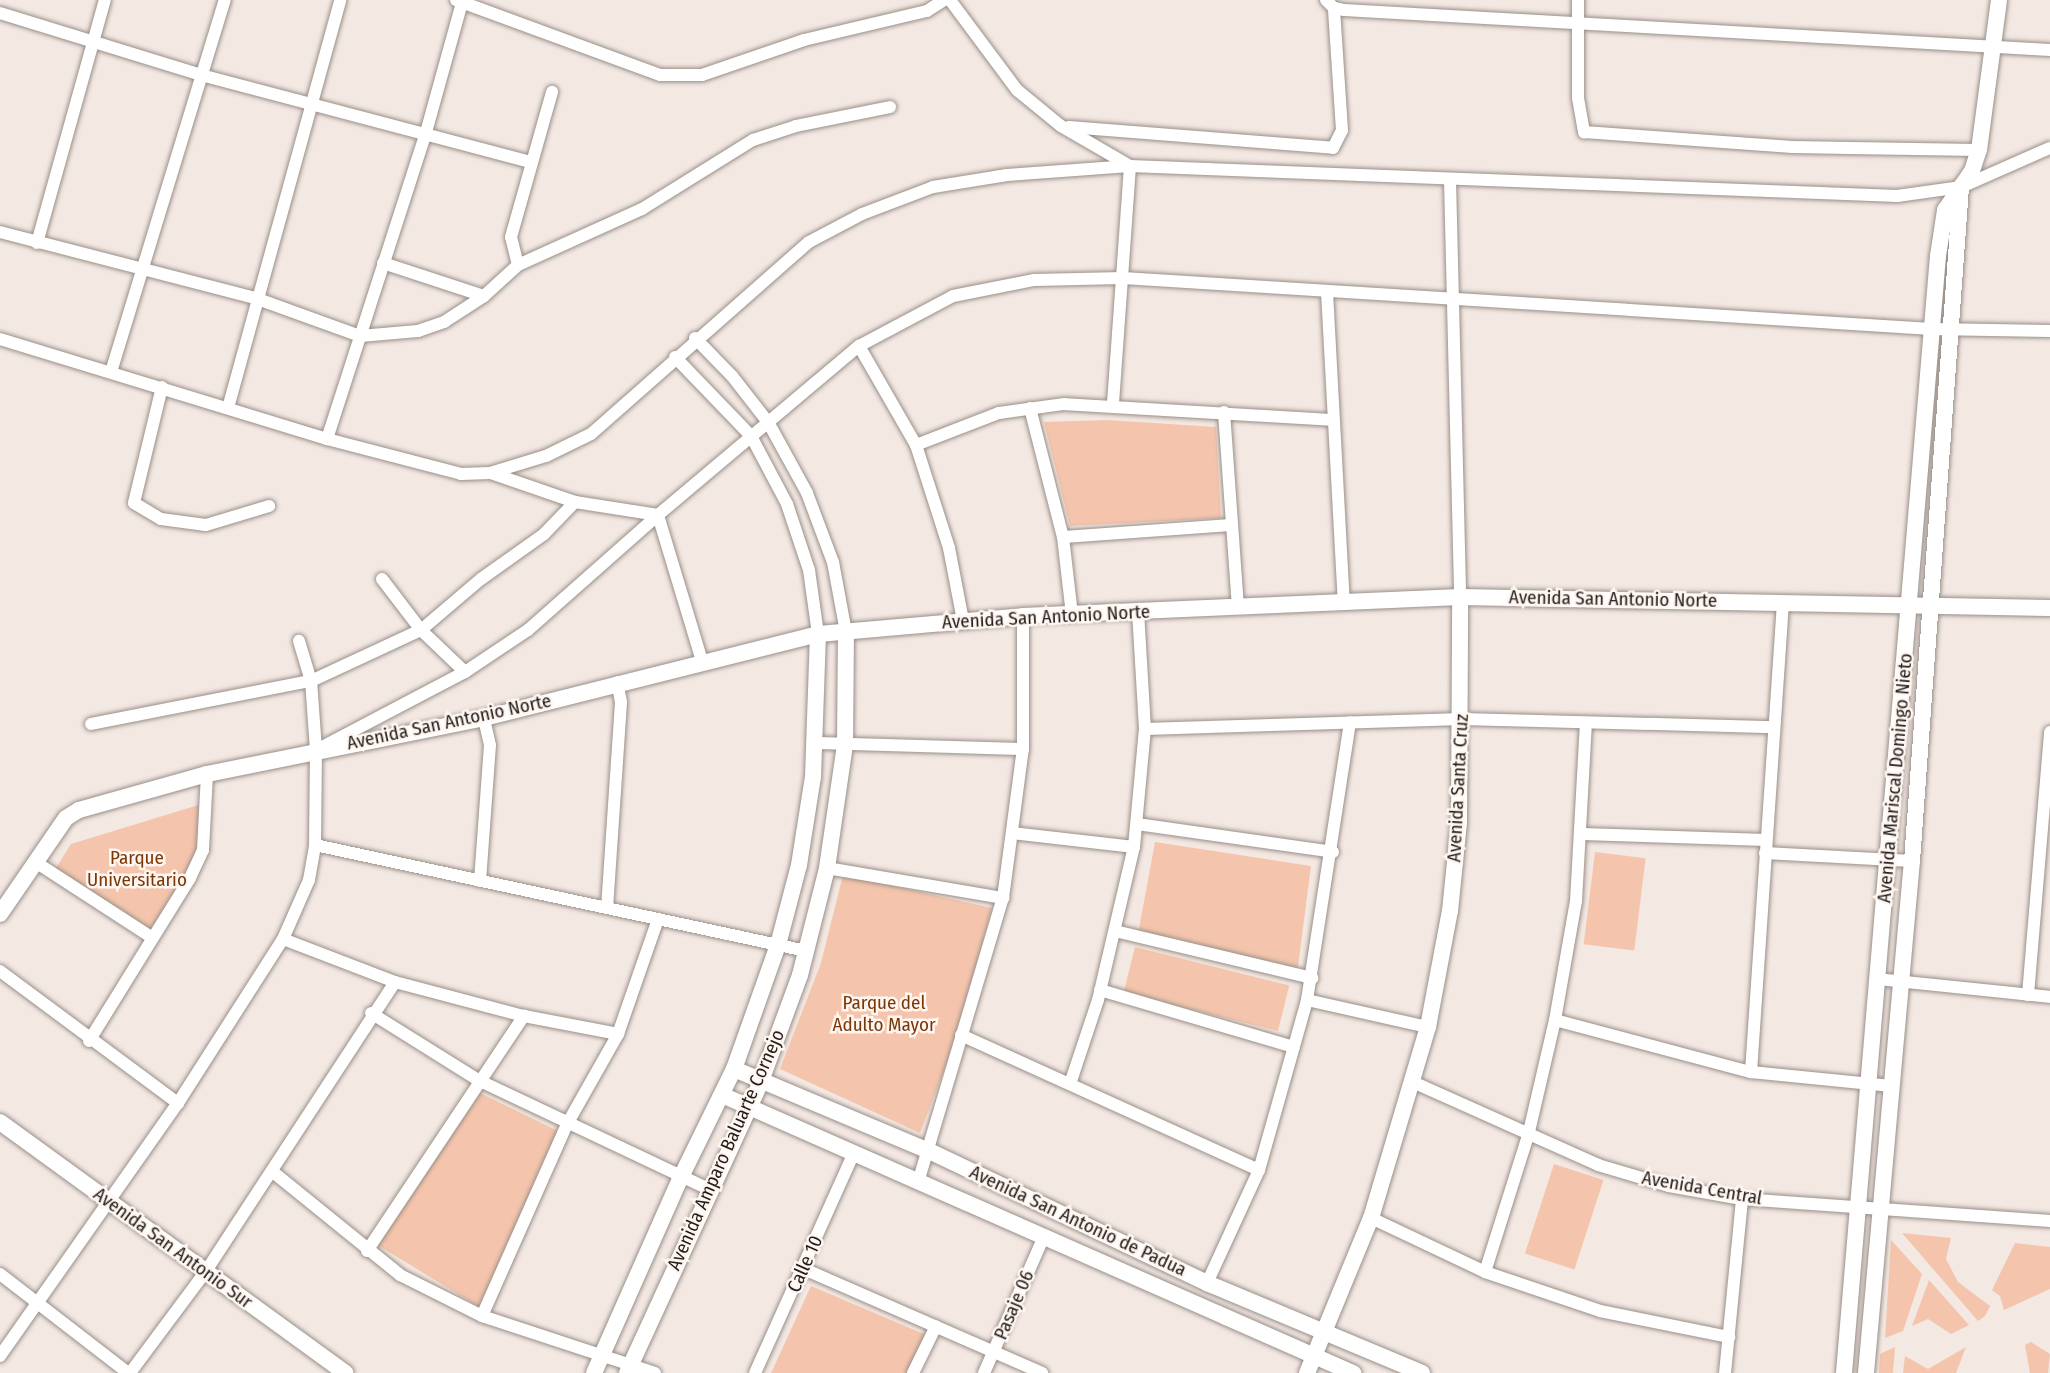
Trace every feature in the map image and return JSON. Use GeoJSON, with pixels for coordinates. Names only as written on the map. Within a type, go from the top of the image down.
{"type":"FeatureCollection","features":[{"type":"Feature","properties":{"kind":"street"},"geometry":{"type":"LineString","coordinates":[[37,243],[105,0]]}},
{"type":"Feature","properties":{"kind":"street"},"geometry":{"type":"LineString","coordinates":[[111,372],[205,76],[225,0]]}},
{"type":"Feature","properties":{"kind":"street"},"geometry":{"type":"LineString","coordinates":[[228,408],[255,298],[314,106],[340,0]]}},
{"type":"Feature","properties":{"kind":"street"},"geometry":{"type":"LineString","coordinates":[[327,439],[425,136],[459,1],[660,75],[702,75],[804,40],[927,10],[944,0]]}},
{"type":"Feature","properties":{"kind":"street"},"geometry":{"type":"LineString","coordinates":[[950,0],[1017,90],[1061,125],[1130,166]]}},
{"type":"Feature","properties":{"kind":"street"},"geometry":{"type":"LineString","coordinates":[[1578,0],[1581,125],[1584,132],[1592,135],[1792,147],[1979,150]]}},
{"type":"Feature","properties":{"kind":"street","name":"Avenida Mariscal Domingo Nieto"},"geometry":{"type":"LineString","coordinates":[[1844,1373],[1886,859],[1912,604],[1931,329],[1942,222],[1979,150],[1997,47],[2000,0]]}},
{"type":"Feature","properties":{"kind":"street"},"geometry":{"type":"LineString","coordinates":[[1061,125],[1131,135],[1333,148],[1342,130],[1330,4],[1577,23],[2050,50]]}},
{"type":"Feature","properties":{"kind":"street"},"geometry":{"type":"LineString","coordinates":[[0,13],[205,76],[531,162]]}},
{"type":"Feature","properties":{"kind":"street"},"geometry":{"type":"LineString","coordinates":[[518,265],[511,237],[552,92]]}},
{"type":"Feature","properties":{"kind":"street"},"geometry":{"type":"LineString","coordinates":[[0,232],[142,271],[255,298],[360,336],[418,331],[444,322],[484,296],[518,265],[642,209],[753,140],[796,126],[890,107]]}},
{"type":"Feature","properties":{"kind":"street"},"geometry":{"type":"LineString","coordinates":[[0,339],[327,439],[461,474],[490,473],[546,456],[591,435],[695,338],[808,242],[862,214],[945,185],[1007,174],[1130,166],[1898,195],[1961,187],[2050,148]]}},
{"type":"Feature","properties":{"kind":"street"},"geometry":{"type":"LineString","coordinates":[[1113,406],[1130,166]]}},
{"type":"Feature","properties":{"kind":"street","name":"Avenida Santa Cruz"},"geometry":{"type":"LineString","coordinates":[[1307,1373],[1322,1330],[1371,1218],[1415,1083],[1451,898],[1462,719],[1456,299],[1451,180]]}},
{"type":"Feature","properties":{"kind":"street","name":"Avenida Mariscal Domingo Nieto"},"geometry":{"type":"LineString","coordinates":[[1866,1373],[1878,1206],[1912,861],[1961,187]]}},
{"type":"Feature","properties":{"kind":"street"},"geometry":{"type":"LineString","coordinates":[[383,263],[484,296]]}},
{"type":"Feature","properties":{"kind":"street"},"geometry":{"type":"LineString","coordinates":[[316,750],[465,672],[528,630],[658,515],[859,346],[953,296],[1034,280],[1123,278],[1931,329],[2050,331]]}},
{"type":"Feature","properties":{"kind":"street"},"geometry":{"type":"LineString","coordinates":[[1327,292],[1344,604]]}},
{"type":"Feature","properties":{"kind":"street","name":"Avenida Amparo Baluarte Cornejo"},"geometry":{"type":"LineString","coordinates":[[629,1369],[761,1081],[806,951],[827,869],[845,744],[845,632],[833,562],[807,493],[768,422],[732,376],[695,338]]}},
{"type":"Feature","properties":{"kind":"street"},"geometry":{"type":"LineString","coordinates":[[859,346],[916,445],[949,548],[963,621]]}},
{"type":"Feature","properties":{"kind":"street","name":"Avenida Amparo Baluarte Cornejo"},"geometry":{"type":"LineString","coordinates":[[594,1373],[680,1179],[734,1069],[778,945],[799,865],[816,743],[818,634],[809,570],[788,504],[751,436],[675,356]]}},
{"type":"Feature","properties":{"kind":"street"},"geometry":{"type":"LineString","coordinates":[[163,387],[134,503],[161,519],[206,525],[269,506]]}},
{"type":"Feature","properties":{"kind":"street"},"geometry":{"type":"LineString","coordinates":[[916,445],[999,413],[1064,404],[1334,419]]}},
{"type":"Feature","properties":{"kind":"street"},"geometry":{"type":"LineString","coordinates":[[1030,408],[1063,537],[1072,615]]}},
{"type":"Feature","properties":{"kind":"street"},"geometry":{"type":"LineString","coordinates":[[1224,412],[1238,607]]}},
{"type":"Feature","properties":{"kind":"street"},"geometry":{"type":"LineString","coordinates":[[490,473],[575,502],[658,515]]}},
{"type":"Feature","properties":{"kind":"street"},"geometry":{"type":"LineString","coordinates":[[91,724],[311,681],[421,630],[481,579],[544,534],[575,502]]}},
{"type":"Feature","properties":{"kind":"street"},"geometry":{"type":"LineString","coordinates":[[658,515],[702,661]]}},
{"type":"Feature","properties":{"kind":"street"},"geometry":{"type":"LineString","coordinates":[[1063,537],[1232,525]]}},
{"type":"Feature","properties":{"kind":"street"},"geometry":{"type":"LineString","coordinates":[[382,579],[421,630],[465,672]]}},
{"type":"Feature","properties":{"kind":"street","name":"Avenida San Antonio Norte"},"geometry":{"type":"LineString","coordinates":[[37,863],[66,818],[79,810],[207,774],[484,718],[617,682],[818,634],[1023,616],[1460,597],[2050,608]]}},
{"type":"Feature","properties":{"kind":"street"},"geometry":{"type":"LineString","coordinates":[[1751,1072],[1783,602]]}},
{"type":"Feature","properties":{"kind":"street"},"geometry":{"type":"LineString","coordinates":[[1070,1084],[1100,989],[1138,824],[1145,729],[1138,612]]}},
{"type":"Feature","properties":{"kind":"street"},"geometry":{"type":"LineString","coordinates":[[919,1179],[1003,898],[1023,749],[1023,616]]}},
{"type":"Feature","properties":{"kind":"street"},"geometry":{"type":"LineString","coordinates":[[0,1356],[110,1204],[178,1103],[283,939],[309,880],[316,845],[316,750],[311,681],[299,641]]}},
{"type":"Feature","properties":{"kind":"street"},"geometry":{"type":"LineString","coordinates":[[607,908],[621,702],[617,682]]}},
{"type":"Feature","properties":{"kind":"street"},"geometry":{"type":"LineString","coordinates":[[480,881],[490,745],[484,718]]}},
{"type":"Feature","properties":{"kind":"street"},"geometry":{"type":"LineString","coordinates":[[1145,729],[1462,719],[1774,727]]}},
{"type":"Feature","properties":{"kind":"street"},"geometry":{"type":"LineString","coordinates":[[1207,1283],[1259,1170],[1307,1000],[1333,852],[1350,722]]}},
{"type":"Feature","properties":{"kind":"street"},"geometry":{"type":"LineString","coordinates":[[1485,1272],[1528,1136],[1555,1020],[1583,834],[1586,723]]}},
{"type":"Feature","properties":{"kind":"street"},"geometry":{"type":"LineString","coordinates":[[2028,995],[2050,732]]}},
{"type":"Feature","properties":{"kind":"street"},"geometry":{"type":"LineString","coordinates":[[816,743],[1023,749]]}},
{"type":"Feature","properties":{"kind":"street"},"geometry":{"type":"LineString","coordinates":[[89,1041],[190,878],[203,850],[207,774]]}},
{"type":"Feature","properties":{"kind":"street"},"geometry":{"type":"LineString","coordinates":[[1138,824],[1333,852]]}},
{"type":"Feature","properties":{"kind":"street"},"geometry":{"type":"LineString","coordinates":[[1012,834],[1134,847]]}},
{"type":"Feature","properties":{"kind":"street"},"geometry":{"type":"LineString","coordinates":[[1583,834],[1766,846],[1912,861]]}},
{"type":"Feature","properties":{"kind":"street"},"geometry":{"type":"LineString","coordinates":[[316,845],[806,951]]}},
{"type":"Feature","properties":{"kind":"street"},"geometry":{"type":"LineString","coordinates":[[0,914],[37,863],[151,937]]}},
{"type":"Feature","properties":{"kind":"street"},"geometry":{"type":"LineString","coordinates":[[827,869],[1003,898]]}},
{"type":"Feature","properties":{"kind":"street"},"geometry":{"type":"LineString","coordinates":[[482,1316],[566,1126],[618,1034],[658,919]]}},
{"type":"Feature","properties":{"kind":"street"},"geometry":{"type":"LineString","coordinates":[[1115,931],[1312,978]]}},
{"type":"Feature","properties":{"kind":"street"},"geometry":{"type":"LineString","coordinates":[[283,939],[395,982],[524,1016],[618,1034]]}},
{"type":"Feature","properties":{"kind":"street"},"geometry":{"type":"LineString","coordinates":[[0,971],[89,1041],[178,1103]]}},
{"type":"Feature","properties":{"kind":"street"},"geometry":{"type":"LineString","coordinates":[[1877,979],[2050,997]]}},
{"type":"Feature","properties":{"kind":"street"},"geometry":{"type":"LineString","coordinates":[[0,1274],[129,1373],[206,1271],[273,1172],[371,1013],[395,982]]}},
{"type":"Feature","properties":{"kind":"street"},"geometry":{"type":"LineString","coordinates":[[1100,989],[1294,1047]]}},
{"type":"Feature","properties":{"kind":"street"},"geometry":{"type":"LineString","coordinates":[[1307,1000],[1428,1027]]}},
{"type":"Feature","properties":{"kind":"street"},"geometry":{"type":"LineString","coordinates":[[371,1013],[480,1081],[566,1126],[680,1179],[710,1190]]}},
{"type":"Feature","properties":{"kind":"street"},"geometry":{"type":"LineString","coordinates":[[367,1251],[524,1016]]}},
{"type":"Feature","properties":{"kind":"street"},"geometry":{"type":"LineString","coordinates":[[1555,1020],[1751,1072],[1891,1086]]}},
{"type":"Feature","properties":{"kind":"street"},"geometry":{"type":"LineString","coordinates":[[1872,1030],[1896,1032]]}},
{"type":"Feature","properties":{"kind":"street"},"geometry":{"type":"LineString","coordinates":[[961,1035],[1259,1170]]}},
{"type":"Feature","properties":{"kind":"street","name":"Avenida San Antonio de Padua"},"geometry":{"type":"LineString","coordinates":[[734,1069],[929,1151],[1207,1283],[1422,1373]]}},
{"type":"Feature","properties":{"kind":"street","name":"Avenida Central"},"geometry":{"type":"LineString","coordinates":[[1415,1083],[1528,1136],[1598,1165],[1669,1186],[1742,1199],[1878,1206],[2050,1221]]}},
{"type":"Feature","properties":{"kind":"street","name":"Avenida San Antonio de Padua"},"geometry":{"type":"LineString","coordinates":[[722,1095],[853,1155],[919,1179],[1353,1373]]}},
{"type":"Feature","properties":{"kind":"street","name":"Avenida San Antonio Sur"},"geometry":{"type":"LineString","coordinates":[[0,1122],[345,1373]]}},
{"type":"Feature","properties":{"kind":"street","name":"Calle 10"},"geometry":{"type":"LineString","coordinates":[[755,1373],[853,1155]]}},
{"type":"Feature","properties":{"kind":"street"},"geometry":{"type":"LineString","coordinates":[[273,1172],[367,1251],[400,1275],[482,1316],[601,1356],[629,1369],[655,1373]]}},
{"type":"Feature","properties":{"kind":"street"},"geometry":{"type":"LineString","coordinates":[[1726,1373],[1742,1199]]}},
{"type":"Feature","properties":{"kind":"street"},"geometry":{"type":"LineString","coordinates":[[1371,1218],[1485,1272],[1600,1311],[1729,1337]]}},
{"type":"Feature","properties":{"kind":"street","name":"Pasaje 06"},"geometry":{"type":"LineString","coordinates":[[984,1373],[1044,1236]]}},
{"type":"Feature","properties":{"kind":"street"},"geometry":{"type":"LineString","coordinates":[[804,1269],[1042,1373]]}},
{"type":"Feature","properties":{"kind":"street"},"geometry":{"type":"LineString","coordinates":[[913,1373],[936,1326]]}},
{"type":"Feature","properties":{"kind":"green space"},"geometry":{"type":"Polygon","coordinates":[[[1108,420],[1216,427],[1221,518],[1070,526],[1044,422],[1108,420]]]}},
{"type":"Feature","properties":{"kind":"green space","name":"Parque Universitario"},"geometry":{"type":"Polygon","coordinates":[[[205,803],[200,847],[193,868],[149,931],[56,868],[71,844],[205,803]]]}},
{"type":"Feature","properties":{"kind":"green space"},"geometry":{"type":"Polygon","coordinates":[[[1155,842],[1311,866],[1297,974],[1138,934],[1155,842]]]}},
{"type":"Feature","properties":{"kind":"green space"},"geometry":{"type":"Polygon","coordinates":[[[1595,852],[1646,858],[1634,951],[1584,944],[1595,852]]]}},
{"type":"Feature","properties":{"kind":"green space","name":"Parque del Adulto Mayor"},"geometry":{"type":"Polygon","coordinates":[[[843,875],[992,908],[959,1031],[920,1133],[780,1069],[821,963],[843,875]]]}},
{"type":"Feature","properties":{"kind":"green space"},"geometry":{"type":"Polygon","coordinates":[[[1135,947],[1289,985],[1278,1031],[1124,993],[1135,947]]]}},
{"type":"Feature","properties":{"kind":"green space"},"geometry":{"type":"Polygon","coordinates":[[[480,1093],[560,1132],[484,1310],[376,1244],[480,1093]]]}},
{"type":"Feature","properties":{"kind":"green space"},"geometry":{"type":"Polygon","coordinates":[[[1554,1164],[1603,1180],[1574,1269],[1525,1253],[1554,1164]]]}},
{"type":"Feature","properties":{"kind":"green space"},"geometry":{"type":"Polygon","coordinates":[[[1902,1233],[1951,1238],[1946,1259],[1958,1282],[1990,1306],[1985,1316],[1978,1321],[1902,1233]]]}},
{"type":"Feature","properties":{"kind":"green space"},"geometry":{"type":"Polygon","coordinates":[[[1891,1240],[1922,1274],[1903,1331],[1885,1338],[1891,1240]]]}},
{"type":"Feature","properties":{"kind":"green space"},"geometry":{"type":"Polygon","coordinates":[[[2015,1243],[2050,1247],[2050,1289],[2004,1310],[2000,1296],[1992,1290],[2015,1243]]]}},
{"type":"Feature","properties":{"kind":"green space"},"geometry":{"type":"Polygon","coordinates":[[[1929,1280],[1969,1325],[1951,1334],[1928,1319],[1912,1326],[1929,1280]]]}},
{"type":"Feature","properties":{"kind":"green space"},"geometry":{"type":"Polygon","coordinates":[[[811,1286],[926,1335],[908,1373],[771,1373],[811,1286]]]}},
{"type":"Feature","properties":{"kind":"green space"},"geometry":{"type":"Polygon","coordinates":[[[2031,1342],[2050,1354],[2048,1373],[2030,1373],[2025,1345],[2031,1342]]]}},
{"type":"Feature","properties":{"kind":"green space"},"geometry":{"type":"Polygon","coordinates":[[[1895,1347],[1893,1373],[1879,1373],[1880,1354],[1895,1347]]]}},
{"type":"Feature","properties":{"kind":"green space"},"geometry":{"type":"Polygon","coordinates":[[[1966,1347],[1956,1373],[1903,1373],[1905,1356],[1928,1369],[1966,1347]]]}}]}
